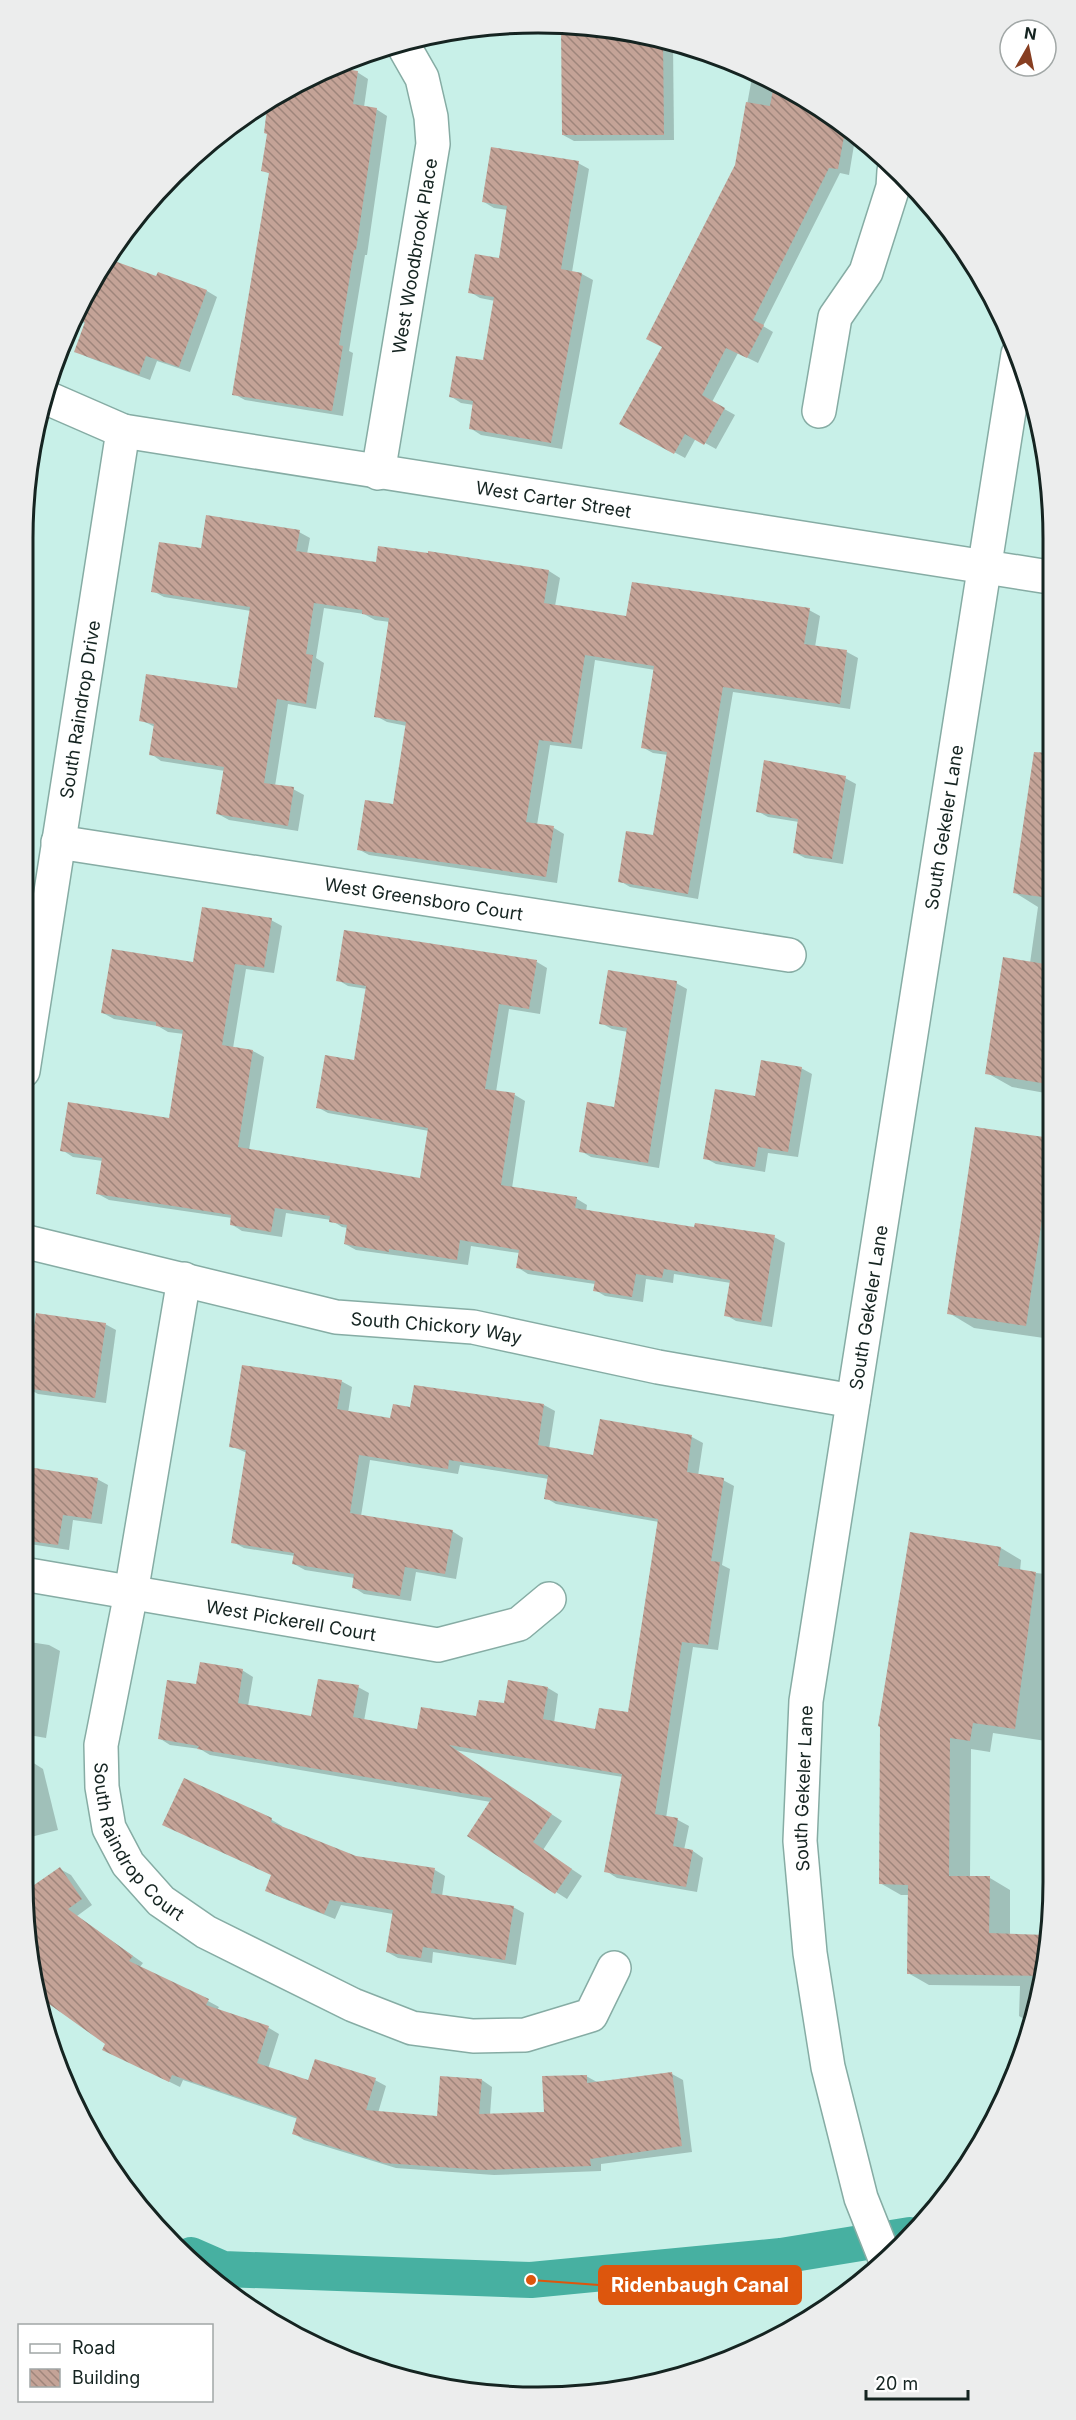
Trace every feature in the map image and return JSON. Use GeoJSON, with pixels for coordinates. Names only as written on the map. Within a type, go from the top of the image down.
{"type":"FeatureCollection","features":[{"type":"Feature","properties":{"kind":"street","name":"West Woodbrook Place"},"geometry":{"type":"LineString","coordinates":[[378,472],[433,144],[431,117],[422,78],[406,50]]}},
{"type":"Feature","properties":{"kind":"street"},"geometry":{"type":"LineString","coordinates":[[819,411],[835,317],[866,272],[893,180]]}},
{"type":"Feature","properties":{"kind":"street","name":"South Gekeler Lane"},"geometry":{"type":"LineString","coordinates":[[882,2251],[861,2198],[828,2067],[810,1953],[800,1841],[806,1701],[1015,373]]}},
{"type":"Feature","properties":{"kind":"street"},"geometry":{"type":"LineString","coordinates":[[52,400],[123,431]]}},
{"type":"Feature","properties":{"kind":"street","name":"West Carter Street"},"geometry":{"type":"LineString","coordinates":[[123,431],[1043,576]]}},
{"type":"Feature","properties":{"kind":"street","name":"South Raindrop Drive"},"geometry":{"type":"LineString","coordinates":[[33,1001],[123,431]]}},
{"type":"Feature","properties":{"kind":"street","name":"West Greensboro Court"},"geometry":{"type":"LineString","coordinates":[[58,842],[789,955]]}},
{"type":"Feature","properties":{"kind":"street","name":"South Chickory Way"},"geometry":{"type":"LineString","coordinates":[[33,1244],[336,1317],[473,1327],[657,1367],[853,1401]]}},
{"type":"Feature","properties":{"kind":"street","name":"South Raindrop Court"},"geometry":{"type":"LineString","coordinates":[[184,1279],[131,1593],[101,1745],[102,1787],[109,1828],[128,1864],[160,1900],[206,1932],[353,2005],[412,2028],[473,2036],[525,2035],[591,2015],[614,1968]]}},
{"type":"Feature","properties":{"kind":"street","name":"West Pickerell Court"},"geometry":{"type":"LineString","coordinates":[[33,1576],[438,1645],[519,1624],[549,1599]]}},
{"type":"Feature","properties":{"kind":"building"},"geometry":{"type":"Polygon","coordinates":[[[561,34],[604,37],[663,49],[664,135],[562,135],[561,34]]]}},
{"type":"Feature","properties":{"kind":"building"},"geometry":{"type":"Polygon","coordinates":[[[349,70],[358,71],[353,104],[377,108],[339,345],[343,346],[332,411],[232,395],[269,173],[261,171],[267,134],[264,133],[266,112],[315,85],[349,70]]]}},
{"type":"Feature","properties":{"kind":"building"},"geometry":{"type":"Polygon","coordinates":[[[773,91],[819,118],[844,136],[838,169],[829,168],[753,320],[764,325],[747,358],[726,348],[702,395],[725,408],[704,445],[685,434],[674,454],[619,424],[662,347],[646,339],[735,165],[746,102],[770,106],[773,91]]]}},
{"type":"Feature","properties":{"kind":"building"},"geometry":{"type":"Polygon","coordinates":[[[491,147],[579,161],[561,269],[582,273],[551,443],[469,429],[473,401],[449,397],[456,356],[483,360],[494,297],[468,293],[475,254],[499,258],[507,206],[482,202],[491,147]]]}},
{"type":"Feature","properties":{"kind":"building"},"geometry":{"type":"Polygon","coordinates":[[[115,261],[156,276],[158,272],[207,290],[179,367],[146,356],[139,375],[74,352],[85,322],[82,321],[85,315],[115,261]]]}},
{"type":"Feature","properties":{"kind":"building"},"geometry":{"type":"Polygon","coordinates":[[[206,515],[300,530],[296,551],[376,562],[378,546],[428,553],[428,551],[549,570],[544,603],[626,616],[632,582],[810,608],[804,644],[847,650],[840,704],[723,687],[688,894],[618,882],[626,831],[653,835],[667,752],[641,748],[654,666],[585,655],[571,744],[539,740],[526,822],[554,826],[546,877],[357,850],[365,800],[393,804],[406,722],[374,717],[389,618],[362,614],[362,610],[314,603],[306,654],[313,655],[306,704],[277,699],[264,783],[294,787],[288,826],[216,814],[224,767],[149,755],[154,724],[139,721],[146,674],[237,688],[250,607],[151,592],[159,542],[201,548],[206,515]]]}},
{"type":"Feature","properties":{"kind":"building"},"geometry":{"type":"Polygon","coordinates":[[[1034,752],[1043,753],[1043,897],[1013,893],[1034,752]]]}},
{"type":"Feature","properties":{"kind":"building"},"geometry":{"type":"Polygon","coordinates":[[[764,760],[846,776],[832,859],[793,853],[798,819],[756,812],[764,760]]]}},
{"type":"Feature","properties":{"kind":"building"},"geometry":{"type":"Polygon","coordinates":[[[202,907],[272,918],[264,968],[235,964],[222,1045],[253,1050],[238,1147],[420,1178],[428,1128],[316,1108],[325,1055],[354,1060],[366,986],[336,981],[344,930],[537,960],[529,1009],[499,1004],[485,1089],[515,1093],[501,1185],[577,1197],[575,1208],[694,1227],[695,1223],[775,1235],[761,1322],[724,1316],[730,1280],[664,1269],[662,1278],[636,1274],[632,1297],[593,1291],[595,1281],[516,1268],[519,1250],[460,1240],[457,1260],[389,1249],[389,1252],[344,1244],[347,1225],[329,1222],[330,1216],[275,1208],[271,1232],[230,1225],[231,1215],[96,1194],[102,1158],[60,1151],[68,1102],[169,1118],[183,1030],[156,1026],[156,1022],[101,1013],[112,949],[193,962],[202,907]]]}},
{"type":"Feature","properties":{"kind":"building"},"geometry":{"type":"Polygon","coordinates":[[[1003,957],[1043,964],[1043,1083],[985,1074],[1003,957]]]}},
{"type":"Feature","properties":{"kind":"building"},"geometry":{"type":"Polygon","coordinates":[[[608,970],[677,981],[648,1163],[579,1152],[587,1102],[614,1107],[627,1028],[599,1024],[608,970]]]}},
{"type":"Feature","properties":{"kind":"building"},"geometry":{"type":"Polygon","coordinates":[[[761,1060],[802,1067],[788,1152],[758,1147],[755,1167],[703,1159],[715,1089],[755,1096],[761,1060]]]}},
{"type":"Feature","properties":{"kind":"building"},"geometry":{"type":"Polygon","coordinates":[[[975,1127],[1043,1137],[1043,1212],[1026,1326],[947,1314],[975,1127]]]}},
{"type":"Feature","properties":{"kind":"building"},"geometry":{"type":"Polygon","coordinates":[[[36,1313],[106,1323],[95,1398],[33,1389],[33,1333],[36,1313]]]}},
{"type":"Feature","properties":{"kind":"building"},"geometry":{"type":"Polygon","coordinates":[[[242,1365],[342,1380],[337,1409],[390,1418],[393,1404],[410,1407],[414,1385],[544,1404],[538,1445],[593,1455],[600,1419],[692,1435],[687,1472],[724,1478],[711,1561],[720,1562],[708,1645],[682,1642],[655,1814],[678,1818],[673,1846],[693,1850],[686,1887],[604,1872],[622,1774],[449,1745],[552,1814],[533,1842],[572,1869],[555,1894],[467,1836],[492,1798],[197,1749],[199,1746],[158,1739],[167,1680],[196,1684],[200,1662],[243,1669],[238,1703],[311,1716],[318,1679],[359,1685],[353,1717],[417,1729],[421,1707],[476,1716],[479,1700],[504,1703],[508,1680],[548,1687],[543,1719],[595,1729],[599,1708],[628,1712],[658,1519],[544,1499],[548,1475],[449,1460],[448,1469],[359,1455],[350,1513],[453,1530],[445,1574],[405,1567],[400,1596],[352,1588],[354,1574],[292,1564],[294,1553],[231,1543],[246,1450],[229,1447],[242,1365]]]}},
{"type":"Feature","properties":{"kind":"building"},"geometry":{"type":"Polygon","coordinates":[[[33,1468],[98,1478],[91,1519],[63,1515],[58,1545],[33,1542],[33,1468]]]}},
{"type":"Feature","properties":{"kind":"building"},"geometry":{"type":"Polygon","coordinates":[[[910,1532],[1001,1547],[998,1566],[1036,1572],[1015,1729],[973,1723],[970,1741],[950,1738],[949,1876],[990,1876],[989,1933],[1040,1935],[1034,1976],[907,1974],[908,1885],[879,1884],[880,1727],[878,1726],[910,1532]]]}},
{"type":"Feature","properties":{"kind":"building"},"geometry":{"type":"Polygon","coordinates":[[[184,1778],[272,1818],[271,1822],[356,1856],[435,1868],[431,1893],[514,1906],[505,1960],[423,1947],[421,1958],[386,1952],[393,1910],[330,1900],[324,1914],[265,1891],[271,1875],[162,1825],[184,1778]]]}},
{"type":"Feature","properties":{"kind":"building"},"geometry":{"type":"Polygon","coordinates":[[[60,1867],[82,1899],[68,1909],[133,1956],[129,1961],[209,1999],[206,2005],[269,2026],[257,2063],[308,2080],[315,2059],[376,2078],[366,2110],[437,2116],[440,2076],[482,2079],[479,2114],[544,2112],[542,2076],[587,2075],[587,2083],[672,2072],[682,2146],[590,2159],[591,2166],[483,2170],[384,2163],[292,2134],[297,2117],[172,2075],[169,2082],[102,2050],[105,2044],[48,2003],[37,1948],[33,1886],[60,1867]]]}},
{"type":"Feature","properties":{"kind":"waterway"},"geometry":{"type":"LineString","coordinates":[[203,2260],[223,2269],[531,2280],[781,2256],[897,2237]]}},
{"type":"Feature","properties":{"kind":"place","name":"Ridenbaugh Canal"},"geometry":{"type":"Point","coordinates":[531,2280]}}]}
